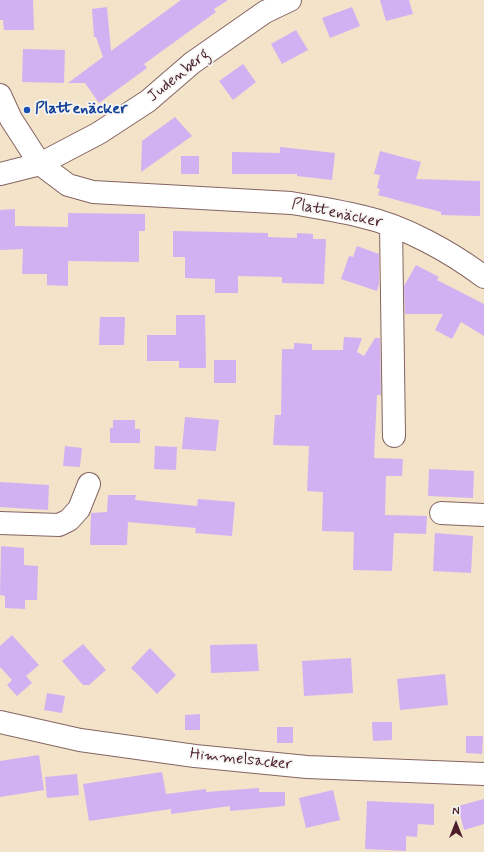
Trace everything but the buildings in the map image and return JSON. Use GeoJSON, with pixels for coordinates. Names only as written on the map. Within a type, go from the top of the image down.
{"type":"FeatureCollection","features":[{"type":"Feature","properties":{"kind":"street","name":"Judenberg"},"geometry":{"type":"LineString","coordinates":[[0,174],[40,164],[99,134],[148,101],[192,64],[265,12],[290,0]]}},
{"type":"Feature","properties":{"kind":"street"},"geometry":{"type":"LineString","coordinates":[[0,95],[11,119],[40,164]]}},
{"type":"Feature","properties":{"kind":"street","name":"Plattenäcker"},"geometry":{"type":"LineString","coordinates":[[40,164],[68,185],[93,192],[291,203],[365,217],[391,225],[432,244],[469,266],[484,277]]}},
{"type":"Feature","properties":{"kind":"street"},"geometry":{"type":"LineString","coordinates":[[391,225],[394,436]]}},
{"type":"Feature","properties":{"kind":"street"},"geometry":{"type":"LineString","coordinates":[[0,523],[59,525],[69,520],[79,509],[88,484]]}},
{"type":"Feature","properties":{"kind":"street"},"geometry":{"type":"LineString","coordinates":[[441,513],[484,515]]}},
{"type":"Feature","properties":{"kind":"street","name":"Himmelsacker"},"geometry":{"type":"LineString","coordinates":[[0,722],[80,740],[203,757],[307,768],[484,774]]}},
{"type":"Feature","properties":{"kind":"place","name":"Plattenäcker"},"geometry":{"type":"Point","coordinates":[27,110]}}]}
